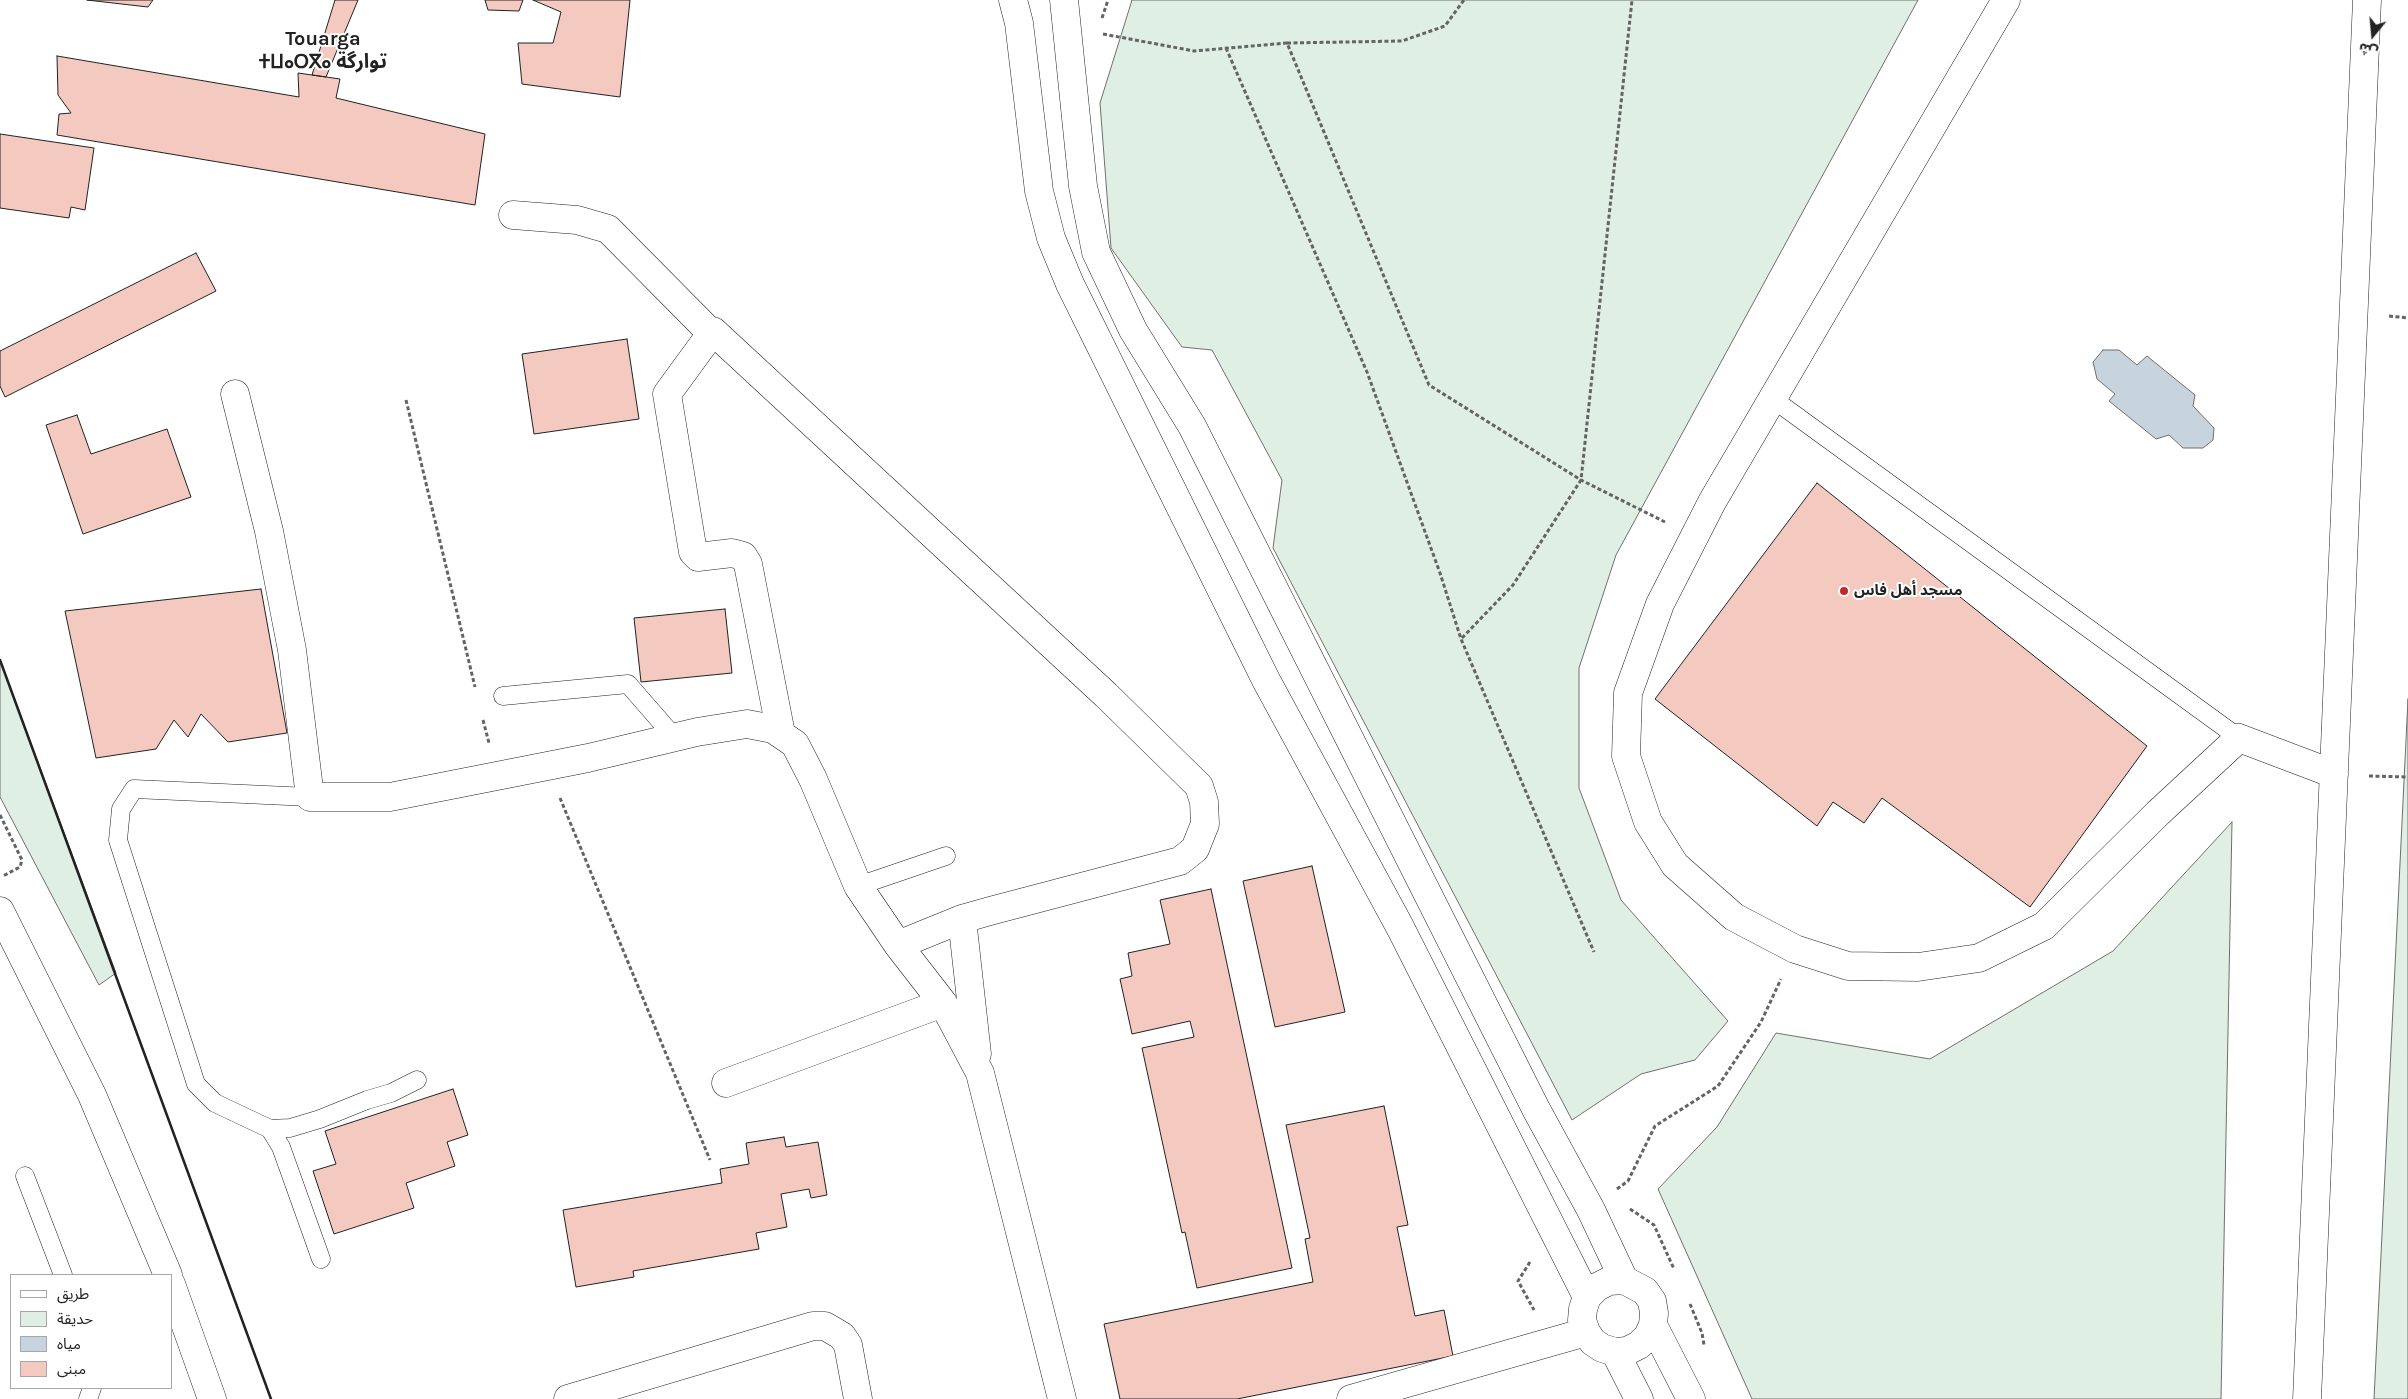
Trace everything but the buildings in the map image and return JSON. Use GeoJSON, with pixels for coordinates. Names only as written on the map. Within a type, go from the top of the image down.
{"type":"FeatureCollection","features":[{"type":"Feature","properties":{"kind":"street"},"geometry":{"type":"LineString","coordinates":[[1013,0],[1019,23],[1040,191],[1051,238],[1070,284],[1266,680],[1400,927],[1587,1297]]}},
{"type":"Feature","properties":{"kind":"street"},"geometry":{"type":"LineString","coordinates":[[2006,0],[1712,502],[1660,604],[1628,692],[1626,756],[1648,822],[1675,865],[1734,917],[1795,950],[1848,966],[1918,967],[1979,958],[2044,926],[2158,813],[2240,738],[2334,774]]}},
{"type":"Feature","properties":{"kind":"street"},"geometry":{"type":"LineString","coordinates":[[2307,1399],[2367,0]]}},
{"type":"Feature","properties":{"kind":"street"},"geometry":{"type":"LineString","coordinates":[[1065,11],[1083,186],[1096,252],[1133,330],[1192,426],[1536,1109],[1591,1210],[1624,1280]]}},
{"type":"Feature","properties":{"kind":"street"},"geometry":{"type":"LineString","coordinates":[[513,215],[577,220],[608,229],[710,332],[713,331],[726,342],[1106,695],[1199,786],[1204,802],[1204,824],[1195,849],[1180,861],[962,919],[898,945]]}},
{"type":"Feature","properties":{"kind":"street"},"geometry":{"type":"LineString","coordinates":[[710,332],[668,394],[693,552],[698,557],[732,553],[743,556],[748,564],[780,734]]}},
{"type":"Feature","properties":{"kind":"street"},"geometry":{"type":"LineString","coordinates":[[235,394],[269,531],[292,650],[310,798],[390,797],[747,724],[773,729],[795,744],[813,779],[858,886],[898,945],[943,1003],[980,1073]]}},
{"type":"Feature","properties":{"kind":"street"},"geometry":{"type":"LineString","coordinates":[[0,911],[92,1095],[168,1274]]}},
{"type":"Feature","properties":{"kind":"street"},"geometry":{"type":"LineString","coordinates":[[962,919],[980,1073],[1062,1399]]}},
{"type":"Feature","properties":{"kind":"street"},"geometry":{"type":"LineString","coordinates":[[726,1083],[943,1003]]}},
{"type":"Feature","properties":{"kind":"street"},"geometry":{"type":"LineString","coordinates":[[1624,1280],[1635,1284],[1645,1291],[1652,1301],[1653,1325],[1648,1336],[1639,1345],[1627,1350],[1614,1352],[1602,1348],[1593,1342],[1586,1332],[1582,1320],[1582,1309],[1587,1297],[1597,1286],[1609,1281],[1624,1280]]}},
{"type":"Feature","properties":{"kind":"street"},"geometry":{"type":"LineString","coordinates":[[172,1287],[212,1399]]}},
{"type":"Feature","properties":{"kind":"street"},"geometry":{"type":"LineString","coordinates":[[1653,1325],[1692,1399]]}},
{"type":"Feature","properties":{"kind":"street"},"geometry":{"type":"LineString","coordinates":[[568,1399],[813,1326],[826,1326],[842,1336],[848,1345],[858,1399]]}},
{"type":"Feature","properties":{"kind":"street"},"geometry":{"type":"LineString","coordinates":[[1351,1399],[1586,1332]]}},
{"type":"Feature","properties":{"kind":"street"},"geometry":{"type":"LineString","coordinates":[[1614,1352],[1639,1399]]}},
{"type":"Feature","properties":{"kind":"lane"},"geometry":{"type":"LineString","coordinates":[[1773,399],[2240,738]]}},
{"type":"Feature","properties":{"kind":"lane"},"geometry":{"type":"LineString","coordinates":[[503,696],[628,684],[675,738]]}},
{"type":"Feature","properties":{"kind":"lane"},"geometry":{"type":"LineString","coordinates":[[310,798],[134,789],[122,810],[118,840],[196,1084],[215,1103],[270,1129],[290,1128],[320,1119],[367,1100],[391,1093],[417,1080]]}},
{"type":"Feature","properties":{"kind":"lane"},"geometry":{"type":"LineString","coordinates":[[858,886],[946,856]]}},
{"type":"Feature","properties":{"kind":"lane"},"geometry":{"type":"LineString","coordinates":[[270,1129],[281,1147],[321,1259]]}},
{"type":"Feature","properties":{"kind":"lane"},"geometry":{"type":"LineString","coordinates":[[25,1176],[63,1274]]}},
{"type":"Feature","properties":{"kind":"path"},"geometry":{"type":"LineString","coordinates":[[1065,11],[1097,32],[1194,51],[1287,43],[1402,41],[1445,26],[1464,0]]}},
{"type":"Feature","properties":{"kind":"path"},"geometry":{"type":"LineString","coordinates":[[1461,639],[1513,585],[1581,480],[1632,0]]}},
{"type":"Feature","properties":{"kind":"path"},"geometry":{"type":"LineString","coordinates":[[1287,43],[1429,385],[1581,480],[1694,537]]}},
{"type":"Feature","properties":{"kind":"path"},"geometry":{"type":"LineString","coordinates":[[1226,48],[1367,372],[1440,573],[1461,639],[1594,952]]}},
{"type":"Feature","properties":{"kind":"path"},"geometry":{"type":"LineString","coordinates":[[406,400],[476,688]]}},
{"type":"Feature","properties":{"kind":"path"},"geometry":{"type":"LineString","coordinates":[[482,717],[496,775]]}},
{"type":"Feature","properties":{"kind":"path"},"geometry":{"type":"LineString","coordinates":[[547,766],[710,1160]]}},
{"type":"Feature","properties":{"kind":"path"},"geometry":{"type":"LineString","coordinates":[[0,815],[22,860],[20,867],[0,878]]}},
{"type":"Feature","properties":{"kind":"path"},"geometry":{"type":"LineString","coordinates":[[1591,1210],[1628,1181],[1655,1126],[1718,1086],[1762,1022],[1795,950]]}},
{"type":"Feature","properties":{"kind":"path"},"geometry":{"type":"LineString","coordinates":[[1536,1314],[1518,1281],[1552,1230]]}},
{"type":"Feature","properties":{"kind":"green space"},"geometry":{"type":"Polygon","coordinates":[[[1132,0],[1918,0],[1616,555],[1579,668],[1579,788],[1621,900],[1728,1021],[1695,1060],[1641,1074],[1572,1120],[1273,548],[1282,480],[1212,350],[1182,347],[1111,248],[1100,103],[1132,0]]]}},
{"type":"Feature","properties":{"kind":"green space"},"geometry":{"type":"Polygon","coordinates":[[[0,660],[116,973],[99,985],[0,797],[0,660]]]}},
{"type":"Feature","properties":{"kind":"green space"},"geometry":{"type":"Polygon","coordinates":[[[2408,699],[2408,1399],[2374,1399],[2408,699]]]}},
{"type":"Feature","properties":{"kind":"green space"},"geometry":{"type":"Polygon","coordinates":[[[2232,822],[2221,1399],[1752,1399],[1658,1189],[1717,1127],[1776,1033],[1930,1059],[2113,951],[2232,822]]]}},
{"type":"Feature","properties":{"kind":"water"},"geometry":{"type":"Polygon","coordinates":[[[2103,350],[2119,350],[2137,365],[2147,356],[2195,395],[2193,406],[2214,428],[2213,440],[2203,448],[2183,448],[2169,435],[2156,439],[2109,401],[2115,394],[2097,379],[2093,362],[2103,350]]]}},
{"type":"Feature","properties":{"kind":"wall"},"geometry":{"type":"LineString","coordinates":[[0,660],[271,1399]]}},
{"type":"Feature","properties":{"kind":"place","name":"مسجد أهل فاس"},"geometry":{"type":"Point","coordinates":[1844,591]}},
{"type":"Feature","properties":{"kind":"district","name":"Touarga ⵜⵡⴰⵔⴳⴰ توارگة"},"geometry":{"type":"Point","coordinates":[323,50]}}]}
